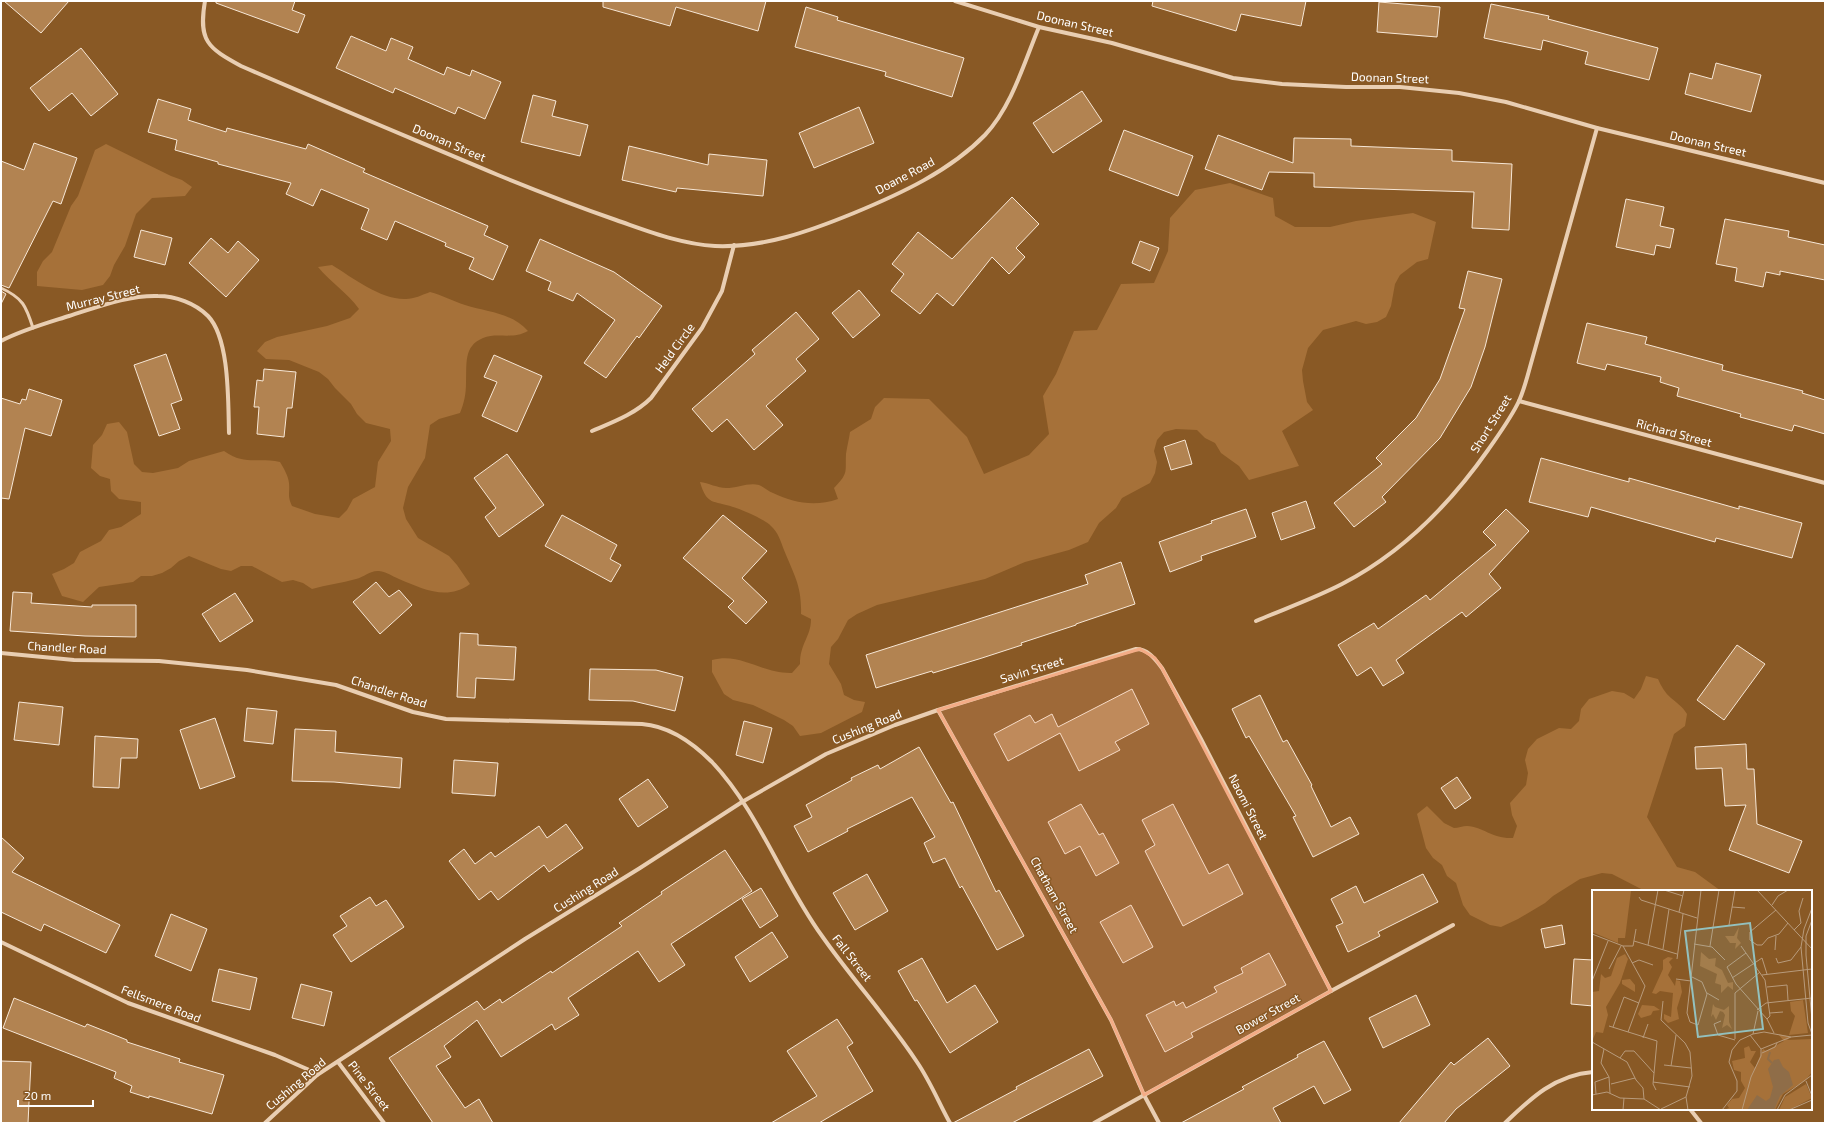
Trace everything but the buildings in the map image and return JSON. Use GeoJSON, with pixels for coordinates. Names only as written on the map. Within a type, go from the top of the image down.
{"type":"FeatureCollection","features":[{"type":"Feature","properties":{"kind":"street","name":"Doonan Street"},"geometry":{"type":"LineString","coordinates":[[204,1],[202,26],[205,38],[219,54],[241,66],[554,198],[671,238],[703,244],[734,245]]}},
{"type":"Feature","properties":{"kind":"street","name":"Doonan Street"},"geometry":{"type":"LineString","coordinates":[[955,1],[965,2],[1039,27],[1112,43],[1233,78],[1282,84],[1400,87],[1459,93],[1506,102],[1597,128],[1825,183]]}},
{"type":"Feature","properties":{"kind":"street","name":"Doane Road"},"geometry":{"type":"LineString","coordinates":[[734,245],[777,239],[804,233],[880,202],[924,181],[960,156],[986,134],[999,117],[1010,97],[1039,27]]}},
{"type":"Feature","properties":{"kind":"street","name":"Short Street"},"geometry":{"type":"LineString","coordinates":[[1256,621],[1342,584],[1378,562],[1412,536],[1441,508],[1470,475],[1500,432],[1519,401],[1530,367],[1597,128]]}},
{"type":"Feature","properties":{"kind":"street","name":"Held Circle"},"geometry":{"type":"LineString","coordinates":[[592,431],[630,414],[651,398],[702,328],[722,291],[734,245]]}},
{"type":"Feature","properties":{"kind":"street","name":"Murray Street"},"geometry":{"type":"LineString","coordinates":[[1,341],[33,328],[111,304],[146,296],[170,297],[190,303],[208,316],[219,337],[226,365],[229,433]]}},
{"type":"Feature","properties":{"kind":"street","name":"Richard Street"},"geometry":{"type":"LineString","coordinates":[[1519,401],[1825,483]]}},
{"type":"Feature","properties":{"kind":"street","name":"Naomi Street"},"geometry":{"type":"LineString","coordinates":[[1132,650],[1140,649],[1148,653],[1162,668],[1201,739],[1331,991]]}},
{"type":"Feature","properties":{"kind":"street","name":"Savin Street"},"geometry":{"type":"LineString","coordinates":[[938,710],[1132,650]]}},
{"type":"Feature","properties":{"kind":"street","name":"Chandler Road"},"geometry":{"type":"LineString","coordinates":[[1,654],[74,660],[165,662],[247,670],[336,685],[413,712],[446,720],[648,724],[671,731],[696,748],[712,762],[742,802]]}},
{"type":"Feature","properties":{"kind":"street","name":"Cushing Road"},"geometry":{"type":"LineString","coordinates":[[265,1123],[318,1075],[525,939],[640,868],[742,802],[826,754],[895,725],[938,710]]}},
{"type":"Feature","properties":{"kind":"street","name":"Chatham Street"},"geometry":{"type":"LineString","coordinates":[[938,710],[1111,1020],[1144,1095],[1159,1123]]}},
{"type":"Feature","properties":{"kind":"street","name":"Fall Street"},"geometry":{"type":"LineString","coordinates":[[742,802],[822,936],[881,1012],[918,1063],[950,1123]]}},
{"type":"Feature","properties":{"kind":"street","name":"Bower Street"},"geometry":{"type":"LineString","coordinates":[[1094,1123],[1453,925]]}},
{"type":"Feature","properties":{"kind":"street","name":"Fellsmere Road"},"geometry":{"type":"LineString","coordinates":[[1,942],[128,1003],[275,1055],[318,1075]]}},
{"type":"Feature","properties":{"kind":"street","name":"Pine Street"},"geometry":{"type":"LineString","coordinates":[[338,1062],[384,1123]]}},
{"type":"Feature","properties":{"kind":"street"},"geometry":{"type":"LineString","coordinates":[[1505,1123],[1537,1093],[1547,1086],[1573,1076],[1592,1072]]}},
{"type":"Feature","properties":{"kind":"street"},"geometry":{"type":"LineString","coordinates":[[1691,1110],[1701,1123]]}},
{"type":"Feature","properties":{"kind":"lane"},"geometry":{"type":"LineString","coordinates":[[1,288],[15,296],[25,305],[33,328]]}},
{"type":"Feature","properties":{"kind":"highlighted area"},"geometry":{"type":"Polygon","coordinates":[[[1140,649],[1155,658],[1162,668],[1331,991],[1144,1095],[1111,1020],[938,710],[1140,649]]]}},
{"type":"Feature","properties":{"kind":"shaded area"},"geometry":{"type":"Polygon","coordinates":[[[106,144],[182,180],[192,187],[185,196],[152,198],[136,214],[125,246],[114,265],[110,276],[103,285],[82,290],[37,286],[37,272],[43,261],[52,252],[71,206],[78,196],[95,150],[106,144]]]}},
{"type":"Feature","properties":{"kind":"shaded area"},"geometry":{"type":"Polygon","coordinates":[[[1230,183],[1273,198],[1275,216],[1295,227],[1330,227],[1356,221],[1413,213],[1436,222],[1428,259],[1417,262],[1400,275],[1395,284],[1391,306],[1386,317],[1377,322],[1366,324],[1356,321],[1323,330],[1308,348],[1302,370],[1307,402],[1313,410],[1282,431],[1299,466],[1249,480],[1239,466],[1221,453],[1215,443],[1205,438],[1197,430],[1176,429],[1164,432],[1157,440],[1154,451],[1157,462],[1155,473],[1150,483],[1122,498],[1116,508],[1099,523],[1088,542],[1069,550],[1025,562],[985,579],[877,605],[848,620],[838,639],[831,647],[829,664],[841,684],[844,695],[854,700],[865,702],[862,712],[821,733],[800,736],[793,726],[784,720],[753,705],[733,700],[724,694],[712,672],[712,660],[723,658],[733,659],[771,670],[792,673],[800,664],[800,657],[811,625],[811,619],[801,614],[801,604],[797,581],[776,531],[764,520],[748,512],[708,499],[700,482],[726,488],[755,484],[781,496],[805,503],[821,503],[838,499],[834,488],[842,479],[846,469],[846,454],[850,432],[871,419],[875,407],[884,398],[929,399],[967,437],[984,474],[1029,455],[1049,434],[1043,396],[1056,374],[1074,331],[1097,330],[1121,284],[1154,283],[1168,251],[1170,218],[1195,190],[1230,183]]]}},
{"type":"Feature","properties":{"kind":"shaded area"},"geometry":{"type":"Polygon","coordinates":[[[332,265],[358,282],[387,296],[409,299],[430,292],[465,305],[515,320],[528,331],[522,334],[510,336],[488,336],[477,341],[472,346],[467,357],[465,395],[460,413],[439,419],[430,425],[425,458],[408,487],[403,508],[406,519],[418,538],[449,556],[470,584],[453,592],[435,592],[399,579],[385,572],[376,571],[356,579],[312,589],[303,583],[293,580],[282,582],[252,566],[241,566],[231,571],[221,569],[189,556],[162,573],[152,576],[141,576],[133,582],[99,587],[83,602],[62,596],[52,574],[74,563],[80,552],[101,541],[109,530],[121,527],[141,514],[141,502],[119,499],[111,491],[110,479],[100,476],[91,468],[93,445],[102,435],[107,424],[119,422],[127,432],[134,464],[142,472],[153,473],[178,468],[189,461],[224,451],[231,456],[245,460],[280,462],[286,472],[289,497],[292,506],[315,514],[339,518],[347,510],[353,499],[375,487],[378,462],[391,441],[390,429],[366,423],[328,379],[319,372],[289,360],[266,359],[257,351],[265,342],[277,337],[327,326],[350,318],[359,309],[355,303],[318,267],[332,265]]]}},
{"type":"Feature","properties":{"kind":"shaded area"},"geometry":{"type":"Polygon","coordinates":[[[1646,676],[1658,679],[1667,694],[1687,714],[1685,726],[1674,734],[1647,817],[1677,867],[1695,872],[1720,890],[1643,890],[1612,874],[1602,873],[1580,879],[1553,896],[1545,903],[1501,927],[1490,925],[1470,915],[1463,905],[1456,883],[1447,876],[1442,865],[1433,858],[1426,848],[1417,814],[1427,806],[1444,823],[1454,828],[1465,826],[1473,827],[1499,837],[1513,838],[1517,826],[1512,815],[1510,803],[1526,785],[1528,773],[1525,760],[1528,749],[1537,739],[1559,728],[1571,729],[1579,721],[1581,709],[1589,699],[1612,691],[1624,693],[1634,699],[1641,689],[1646,676]]]}}]}
